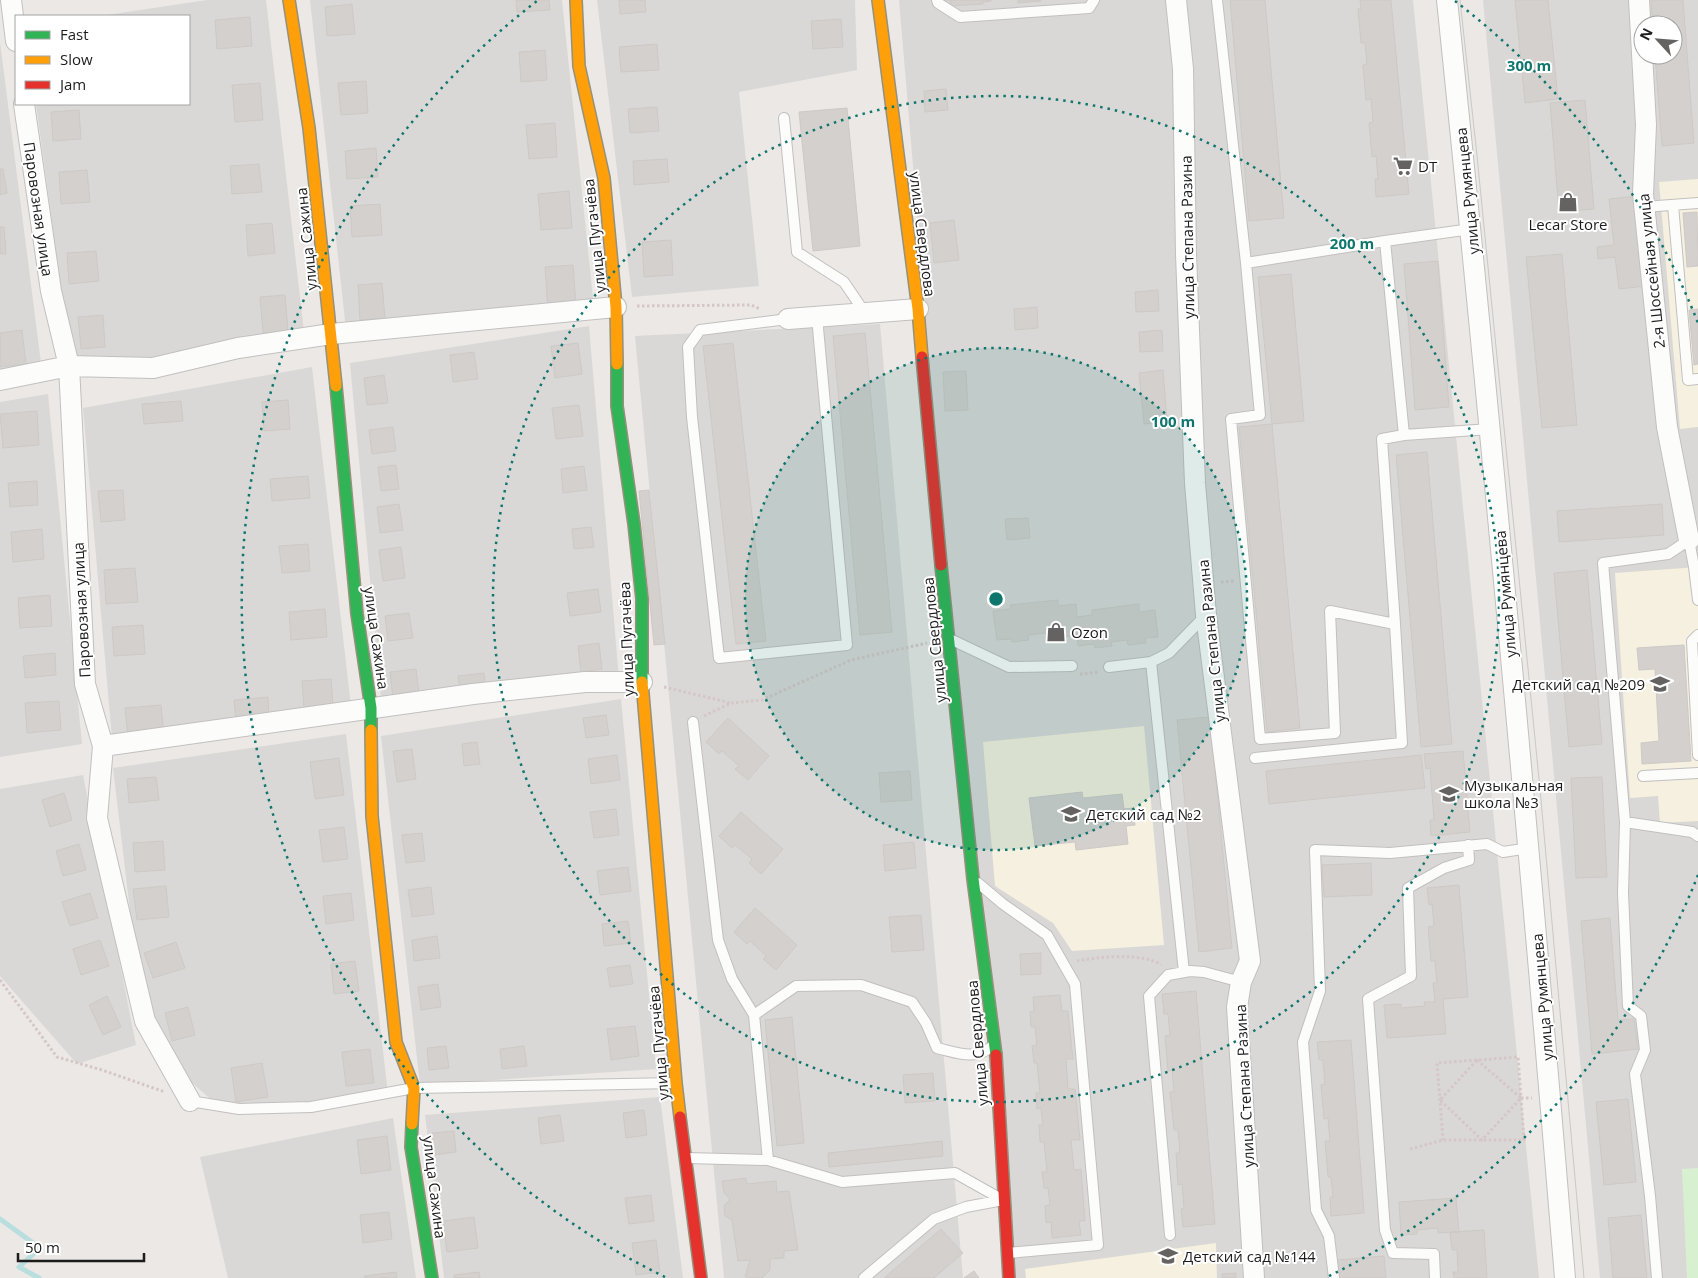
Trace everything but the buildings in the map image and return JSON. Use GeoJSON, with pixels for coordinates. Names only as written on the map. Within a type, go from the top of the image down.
{"type":"FeatureCollection","features":[{"type":"Feature","properties":{"kind":"street"},"geometry":{"type":"LineString","coordinates":[[11,0],[15,33]]}},
{"type":"Feature","properties":{"kind":"street","name":"улица Сажина"},"geometry":{"type":"LineString","coordinates":[[289,0],[309,128],[331,334],[357,614],[371,708],[372,816],[396,1042],[414,1088],[411,1147],[432,1278]]}},
{"type":"Feature","properties":{"kind":"street","name":"улица Пугачёва"},"geometry":{"type":"LineString","coordinates":[[576,0],[579,66],[604,178],[616,306],[617,406],[634,524],[642,599],[642,682],[676,1083],[701,1278]]}},
{"type":"Feature","properties":{"kind":"street","name":"улица Свердлова"},"geometry":{"type":"LineString","coordinates":[[878,0],[918,309],[973,879],[995,1044],[1009,1278]]}},
{"type":"Feature","properties":{"kind":"street","name":"улица Степана Разина"},"geometry":{"type":"LineString","coordinates":[[1176,0],[1183,69],[1186,254],[1195,483],[1206,615],[1250,961],[1241,982],[1237,1007],[1254,1278]]}},
{"type":"Feature","properties":{"kind":"street","name":"улица Румянцева"},"geometry":{"type":"LineString","coordinates":[[1447,0],[1471,230],[1529,848],[1565,1278]]}},
{"type":"Feature","properties":{"kind":"street","name":"2-я Шоссейная улица"},"geometry":{"type":"LineString","coordinates":[[1639,0],[1646,125],[1644,207],[1667,426],[1688,540]]}},
{"type":"Feature","properties":{"kind":"street","name":"Паровозная улица"},"geometry":{"type":"LineString","coordinates":[[24,105],[51,291],[69,366],[85,684],[103,746],[97,818],[145,1021],[190,1101]]}},
{"type":"Feature","properties":{"kind":"street"},"geometry":{"type":"LineString","coordinates":[[0,380],[69,366],[153,368],[238,348],[331,334],[616,306]]}},
{"type":"Feature","properties":{"kind":"street"},"geometry":{"type":"LineString","coordinates":[[788,319],[918,309]]}},
{"type":"Feature","properties":{"kind":"street"},"geometry":{"type":"LineString","coordinates":[[103,746],[472,694],[585,682],[642,682]]}},
{"type":"Feature","properties":{"kind":"lane"},"geometry":{"type":"LineString","coordinates":[[937,0],[938,3],[960,17],[1089,8],[1094,0]]}},
{"type":"Feature","properties":{"kind":"lane"},"geometry":{"type":"LineString","coordinates":[[1217,0],[1246,263],[1260,415],[1231,419],[1260,739],[1335,733],[1330,611],[1394,624]]}},
{"type":"Feature","properties":{"kind":"lane"},"geometry":{"type":"LineString","coordinates":[[784,118],[797,252],[844,282],[866,313]]}},
{"type":"Feature","properties":{"kind":"lane"},"geometry":{"type":"LineString","coordinates":[[1644,207],[1698,203]]}},
{"type":"Feature","properties":{"kind":"lane"},"geometry":{"type":"LineString","coordinates":[[1673,205],[1688,380],[1698,379]]}},
{"type":"Feature","properties":{"kind":"lane"},"geometry":{"type":"LineString","coordinates":[[1246,263],[1471,230]]}},
{"type":"Feature","properties":{"kind":"lane"},"geometry":{"type":"LineString","coordinates":[[1386,241],[1404,435]]}},
{"type":"Feature","properties":{"kind":"lane"},"geometry":{"type":"LineString","coordinates":[[788,319],[700,330],[688,347],[692,417],[719,658],[847,645],[817,316]]}},
{"type":"Feature","properties":{"kind":"lane"},"geometry":{"type":"LineString","coordinates":[[1255,758],[1402,743],[1382,439],[1404,435],[1490,429]]}},
{"type":"Feature","properties":{"kind":"lane"},"geometry":{"type":"LineString","coordinates":[[1657,1278],[1650,1196],[1635,1074],[1644,1050],[1640,1016],[1628,1006],[1623,893],[1625,822],[1603,562],[1668,554],[1688,540],[1698,600]]}},
{"type":"Feature","properties":{"kind":"lane"},"geometry":{"type":"LineString","coordinates":[[1109,667],[1151,662],[1169,653],[1206,615]]}},
{"type":"Feature","properties":{"kind":"lane"},"geometry":{"type":"LineString","coordinates":[[1698,635],[1692,640],[1698,755]]}},
{"type":"Feature","properties":{"kind":"lane"},"geometry":{"type":"LineString","coordinates":[[949,638],[1009,667],[1072,666]]}},
{"type":"Feature","properties":{"kind":"lane"},"geometry":{"type":"LineString","coordinates":[[1151,662],[1184,972]]}},
{"type":"Feature","properties":{"kind":"lane"},"geometry":{"type":"LineString","coordinates":[[692,722],[718,940],[732,979],[754,1014],[768,1160]]}},
{"type":"Feature","properties":{"kind":"lane"},"geometry":{"type":"LineString","coordinates":[[1643,776],[1698,773]]}},
{"type":"Feature","properties":{"kind":"lane"},"geometry":{"type":"LineString","coordinates":[[1625,822],[1692,832],[1698,836]]}},
{"type":"Feature","properties":{"kind":"lane"},"geometry":{"type":"LineString","coordinates":[[1334,1278],[1329,1236],[1316,1210],[1303,1042],[1320,991],[1315,850],[1390,853],[1487,844],[1504,852],[1529,848]]}},
{"type":"Feature","properties":{"kind":"lane"},"geometry":{"type":"LineString","coordinates":[[1435,1278],[1434,1254],[1393,1253],[1385,1230],[1368,999],[1411,976],[1408,888],[1444,868],[1469,860],[1468,845]]}},
{"type":"Feature","properties":{"kind":"lane"},"geometry":{"type":"LineString","coordinates":[[973,879],[1003,904],[1047,935],[1075,984],[1098,1245],[1007,1253]]}},
{"type":"Feature","properties":{"kind":"lane"},"geometry":{"type":"LineString","coordinates":[[1170,1235],[1149,996],[1168,975],[1184,972],[1204,972],[1241,982]]}},
{"type":"Feature","properties":{"kind":"lane"},"geometry":{"type":"LineString","coordinates":[[754,1014],[796,986],[861,985],[912,1002],[926,1022],[937,1048],[968,1055],[984,1054],[995,1044]]}},
{"type":"Feature","properties":{"kind":"lane"},"geometry":{"type":"LineString","coordinates":[[190,1101],[239,1109],[312,1107],[414,1088],[676,1083]]}},
{"type":"Feature","properties":{"kind":"lane"},"geometry":{"type":"LineString","coordinates":[[685,1158],[768,1160],[842,1182],[955,1174],[1003,1200]]}},
{"type":"Feature","properties":{"kind":"lane"},"geometry":{"type":"LineString","coordinates":[[864,1278],[934,1219],[966,1206],[1003,1200]]}},
{"type":"Feature","properties":{"kind":"path"},"geometry":{"type":"LineString","coordinates":[[616,306],[751,305],[788,319]]}},
{"type":"Feature","properties":{"kind":"path"},"geometry":{"type":"LineString","coordinates":[[1204,583],[1245,580]]}},
{"type":"Feature","properties":{"kind":"path"},"geometry":{"type":"LineString","coordinates":[[642,682],[731,703],[762,700],[850,660],[949,638]]}},
{"type":"Feature","properties":{"kind":"path"},"geometry":{"type":"LineString","coordinates":[[692,722],[731,703]]}},
{"type":"Feature","properties":{"kind":"path"},"geometry":{"type":"LineString","coordinates":[[1064,964],[1095,957],[1147,958],[1159,963],[1171,974]]}},
{"type":"Feature","properties":{"kind":"path"},"geometry":{"type":"LineString","coordinates":[[0,980],[57,1057],[102,1070],[190,1101]]}},
{"type":"Feature","properties":{"kind":"path"},"geometry":{"type":"LineString","coordinates":[[1410,1149],[1444,1140],[1524,1140],[1518,1057],[1437,1063],[1444,1140]]}},
{"type":"Feature","properties":{"kind":"path"},"geometry":{"type":"LineString","coordinates":[[1477,1060],[1521,1098]]}},
{"type":"Feature","properties":{"kind":"path"},"geometry":{"type":"LineString","coordinates":[[1440,1100],[1477,1060]]}},
{"type":"Feature","properties":{"kind":"path"},"geometry":{"type":"LineString","coordinates":[[1482,1140],[1521,1098]]}},
{"type":"Feature","properties":{"kind":"path"},"geometry":{"type":"LineString","coordinates":[[1440,1100],[1482,1140]]}},
{"type":"Feature","properties":{"kind":"shaded area"},"geometry":{"type":"Polygon","coordinates":[[[207,0],[266,0],[305,341],[78,371],[61,288],[36,105],[190,105],[190,15],[107,15],[207,0]]]}},
{"type":"Feature","properties":{"kind":"shaded area"},"geometry":{"type":"Polygon","coordinates":[[[310,0],[562,0],[594,308],[347,339],[310,0]]]}},
{"type":"Feature","properties":{"kind":"shaded area"},"geometry":{"type":"Polygon","coordinates":[[[597,0],[855,0],[857,70],[739,92],[759,286],[632,297],[597,0]]]}},
{"type":"Feature","properties":{"kind":"shaded area"},"geometry":{"type":"Polygon","coordinates":[[[899,0],[1413,0],[1539,1278],[1007,1278],[899,0]]]}},
{"type":"Feature","properties":{"kind":"shaded area"},"geometry":{"type":"Polygon","coordinates":[[[1483,0],[1698,0],[1698,1278],[1600,1278],[1483,0]]]}},
{"type":"Feature","properties":{"kind":"shaded area"},"geometry":{"type":"Polygon","coordinates":[[[0,42],[42,371],[0,377],[0,42]]]}},
{"type":"Feature","properties":{"kind":"shaded area"},"geometry":{"type":"Polygon","coordinates":[[[1698,179],[1698,427],[1680,429],[1659,182],[1698,179]]]}},
{"type":"Feature","properties":{"kind":"shaded area"},"geometry":{"type":"Polygon","coordinates":[[[880,324],[963,1278],[724,1278],[635,336],[880,324]]]}},
{"type":"Feature","properties":{"kind":"shaded area"},"geometry":{"type":"Polygon","coordinates":[[[589,326],[619,679],[382,709],[350,363],[589,326]]]}},
{"type":"Feature","properties":{"kind":"shaded area"},"geometry":{"type":"Polygon","coordinates":[[[312,367],[352,715],[113,750],[83,408],[312,367]]]}},
{"type":"Feature","properties":{"kind":"shaded area"},"geometry":{"type":"Polygon","coordinates":[[[48,394],[82,744],[0,757],[0,402],[48,394]]]}},
{"type":"Feature","properties":{"kind":"shaded area","name":"Детский сад №209"},"geometry":{"type":"Polygon","coordinates":[[[1698,567],[1698,821],[1660,823],[1658,796],[1630,798],[1615,573],[1698,567]]]}},
{"type":"Feature","properties":{"kind":"shaded area"},"geometry":{"type":"Polygon","coordinates":[[[621,699],[656,1069],[420,1085],[381,736],[621,699]]]}},
{"type":"Feature","properties":{"kind":"shaded area","name":"Детский сад №2"},"geometry":{"type":"Polygon","coordinates":[[[1144,726],[1164,945],[1072,951],[1053,923],[995,886],[983,742],[1144,726]]]}},
{"type":"Feature","properties":{"kind":"shaded area"},"geometry":{"type":"Polygon","coordinates":[[[346,734],[388,1094],[225,1112],[163,1057],[138,978],[113,768],[346,734]]]}},
{"type":"Feature","properties":{"kind":"shaded area"},"geometry":{"type":"Polygon","coordinates":[[[83,775],[136,1045],[77,1064],[0,976],[0,789],[83,775]]]}},
{"type":"Feature","properties":{"kind":"shaded area"},"geometry":{"type":"Polygon","coordinates":[[[660,1097],[683,1278],[444,1278],[425,1115],[660,1097]]]}},
{"type":"Feature","properties":{"kind":"shaded area"},"geometry":{"type":"Polygon","coordinates":[[[393,1118],[416,1278],[228,1278],[200,1157],[393,1118]]]}},
{"type":"Feature","properties":{"kind":"shaded area","name":"Детский сад №144"},"geometry":{"type":"Polygon","coordinates":[[[1216,1243],[1217,1278],[1026,1278],[1025,1269],[1216,1243]]]}},
{"type":"Feature","properties":{"kind":"green space"},"geometry":{"type":"Polygon","coordinates":[[[1698,1168],[1698,1278],[1687,1278],[1682,1169],[1698,1168]]]}},
{"type":"Feature","properties":{"kind":"waterway"},"geometry":{"type":"LineString","coordinates":[[0,1219],[40,1248],[19,1267],[39,1278]]}},
{"type":"Feature","properties":{"kind":"tram line"},"geometry":{"type":"LineString","coordinates":[[1460,0],[1540,789],[1584,1278]]}},
{"type":"Feature","properties":{"kind":"traffic: fast"},"geometry":{"type":"LineString","coordinates":[[617,364],[617,406],[634,524],[642,599],[642,682]]}},
{"type":"Feature","properties":{"kind":"traffic: fast"},"geometry":{"type":"LineString","coordinates":[[336,386],[357,614],[371,708],[371,730]]}},
{"type":"Feature","properties":{"kind":"traffic: fast"},"geometry":{"type":"LineString","coordinates":[[941,565],[973,879],[996,1055]]}},
{"type":"Feature","properties":{"kind":"traffic: fast"},"geometry":{"type":"LineString","coordinates":[[412,1124],[411,1147],[432,1278]]}},
{"type":"Feature","properties":{"kind":"traffic: slow"},"geometry":{"type":"LineString","coordinates":[[289,0],[309,128],[336,386]]}},
{"type":"Feature","properties":{"kind":"traffic: slow"},"geometry":{"type":"LineString","coordinates":[[576,0],[579,66],[604,178],[616,307],[617,364]]}},
{"type":"Feature","properties":{"kind":"traffic: slow"},"geometry":{"type":"LineString","coordinates":[[878,0],[918,309],[922,357]]}},
{"type":"Feature","properties":{"kind":"traffic: slow"},"geometry":{"type":"LineString","coordinates":[[642,682],[680,1117]]}},
{"type":"Feature","properties":{"kind":"traffic: slow"},"geometry":{"type":"LineString","coordinates":[[371,730],[372,816],[396,1042],[414,1088],[412,1124]]}},
{"type":"Feature","properties":{"kind":"traffic: jam"},"geometry":{"type":"LineString","coordinates":[[922,357],[941,565]]}},
{"type":"Feature","properties":{"kind":"traffic: jam"},"geometry":{"type":"LineString","coordinates":[[996,1055],[1009,1278]]}},
{"type":"Feature","properties":{"kind":"traffic: jam"},"geometry":{"type":"LineString","coordinates":[[680,1117],[701,1278]]}},
{"type":"Feature","properties":{"kind":"place","name":"DT"},"geometry":{"type":"Point","coordinates":[1403,166]}},
{"type":"Feature","properties":{"kind":"place","name":"Lecar Store"},"geometry":{"type":"Point","coordinates":[1568,202]}},
{"type":"Feature","properties":{"kind":"place","name":"Ozon"},"geometry":{"type":"Point","coordinates":[1056,632]}},
{"type":"Feature","properties":{"kind":"place","name":"Детский сад №209"},"geometry":{"type":"Point","coordinates":[1660,684]}},
{"type":"Feature","properties":{"kind":"place","name":"Музыкальная школа №3"},"geometry":{"type":"Point","coordinates":[1449,794]}},
{"type":"Feature","properties":{"kind":"place","name":"Детский сад №2"},"geometry":{"type":"Point","coordinates":[1071,814]}},
{"type":"Feature","properties":{"kind":"place","name":"Детский сад №144"},"geometry":{"type":"Point","coordinates":[1168,1256]}}]}
